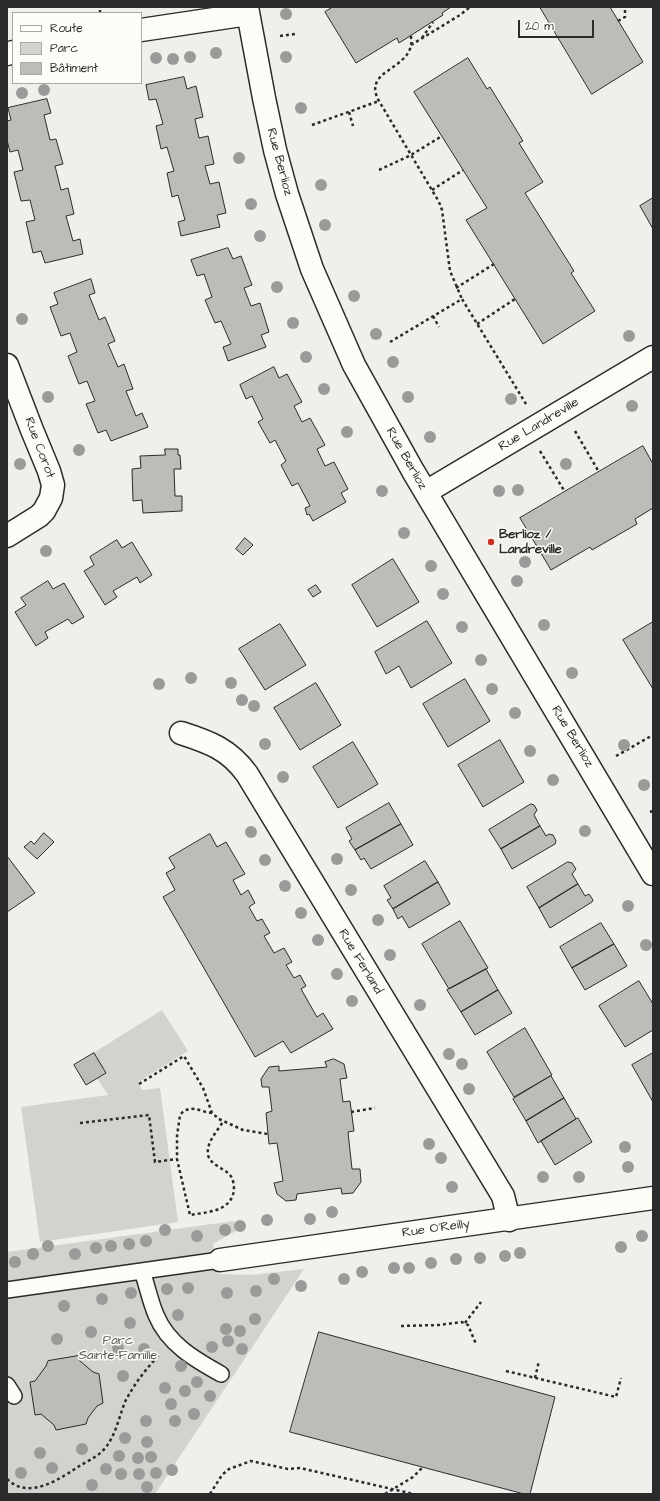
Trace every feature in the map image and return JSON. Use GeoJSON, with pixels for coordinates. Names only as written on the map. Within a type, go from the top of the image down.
{"type":"FeatureCollection","features":[{"type":"Feature","properties":{"kind":"street"},"geometry":{"type":"LineString","coordinates":[[142,30],[247,10]]}},
{"type":"Feature","properties":{"kind":"street","name":"Rue Berlioz"},"geometry":{"type":"LineString","coordinates":[[247,10],[257,68],[275,150],[291,207],[312,269],[354,365],[426,492],[653,874]]}},
{"type":"Feature","properties":{"kind":"street","name":"Rue Landreville"},"geometry":{"type":"LineString","coordinates":[[426,492],[653,357]]}},
{"type":"Feature","properties":{"kind":"street","name":"Rue Corot"},"geometry":{"type":"LineString","coordinates":[[7,366],[49,471],[53,485],[51,498],[44,510],[34,520],[7,536]]}},
{"type":"Feature","properties":{"kind":"street","name":"Rue Ferland"},"geometry":{"type":"LineString","coordinates":[[181,733],[208,742],[226,752],[234,758],[247,774],[503,1196],[509,1220]]}},
{"type":"Feature","properties":{"kind":"street","name":"Rue O'Reilly"},"geometry":{"type":"LineString","coordinates":[[220,1260],[276,1251],[509,1220],[653,1198]]}},
{"type":"Feature","properties":{"kind":"lane"},"geometry":{"type":"LineString","coordinates":[[7,1290],[220,1260]]}},
{"type":"Feature","properties":{"kind":"lane"},"geometry":{"type":"LineString","coordinates":[[142,1271],[153,1308],[166,1334],[182,1350],[221,1374]]}},
{"type":"Feature","properties":{"kind":"path"},"geometry":{"type":"LineString","coordinates":[[470,7],[411,46],[402,61],[382,76],[374,88],[376,95],[439,202],[442,210],[450,271],[456,288],[476,324],[528,409]]}},
{"type":"Feature","properties":{"kind":"path"},"geometry":{"type":"LineString","coordinates":[[618,21],[625,17],[625,7]]}},
{"type":"Feature","properties":{"kind":"path"},"geometry":{"type":"LineString","coordinates":[[421,39],[433,22]]}},
{"type":"Feature","properties":{"kind":"path"},"geometry":{"type":"LineString","coordinates":[[280,36],[295,34]]}},
{"type":"Feature","properties":{"kind":"path"},"geometry":{"type":"LineString","coordinates":[[411,36],[411,46]]}},
{"type":"Feature","properties":{"kind":"path"},"geometry":{"type":"LineString","coordinates":[[312,125],[380,101]]}},
{"type":"Feature","properties":{"kind":"path"},"geometry":{"type":"LineString","coordinates":[[349,112],[353,126]]}},
{"type":"Feature","properties":{"kind":"path"},"geometry":{"type":"LineString","coordinates":[[379,170],[411,155],[442,136]]}},
{"type":"Feature","properties":{"kind":"path"},"geometry":{"type":"LineString","coordinates":[[432,190],[463,170]]}},
{"type":"Feature","properties":{"kind":"path"},"geometry":{"type":"LineString","coordinates":[[456,288],[494,264]]}},
{"type":"Feature","properties":{"kind":"path"},"geometry":{"type":"LineString","coordinates":[[390,342],[462,299]]}},
{"type":"Feature","properties":{"kind":"path"},"geometry":{"type":"LineString","coordinates":[[476,324],[515,299]]}},
{"type":"Feature","properties":{"kind":"path"},"geometry":{"type":"LineString","coordinates":[[433,316],[439,327]]}},
{"type":"Feature","properties":{"kind":"path"},"geometry":{"type":"LineString","coordinates":[[573,428],[599,472]]}},
{"type":"Feature","properties":{"kind":"path"},"geometry":{"type":"LineString","coordinates":[[539,449],[565,492]]}},
{"type":"Feature","properties":{"kind":"path"},"geometry":{"type":"LineString","coordinates":[[616,756],[653,735]]}},
{"type":"Feature","properties":{"kind":"path"},"geometry":{"type":"LineString","coordinates":[[139,1084],[184,1056],[203,1088],[212,1113]]}},
{"type":"Feature","properties":{"kind":"path"},"geometry":{"type":"LineString","coordinates":[[223,1122],[212,1138],[208,1154],[211,1159],[229,1174],[232,1179],[234,1187],[233,1196],[230,1202],[224,1207],[213,1211],[190,1215],[177,1159],[176,1136],[180,1115],[188,1109],[194,1108],[212,1113],[223,1122],[243,1130],[268,1134]]}},
{"type":"Feature","properties":{"kind":"path"},"geometry":{"type":"LineString","coordinates":[[351,1112],[375,1108]]}},
{"type":"Feature","properties":{"kind":"path"},"geometry":{"type":"LineString","coordinates":[[80,1124],[149,1114],[155,1162],[177,1159]]}},
{"type":"Feature","properties":{"kind":"path"},"geometry":{"type":"LineString","coordinates":[[466,1323],[481,1302]]}},
{"type":"Feature","properties":{"kind":"path"},"geometry":{"type":"LineString","coordinates":[[401,1326],[466,1323]]}},
{"type":"Feature","properties":{"kind":"path"},"geometry":{"type":"LineString","coordinates":[[466,1323],[476,1344]]}},
{"type":"Feature","properties":{"kind":"path"},"geometry":{"type":"LineString","coordinates":[[7,1479],[16,1486],[38,1488],[62,1478],[102,1451],[110,1440],[132,1389],[162,1351]]}},
{"type":"Feature","properties":{"kind":"path"},"geometry":{"type":"LineString","coordinates":[[535,1378],[539,1361]]}},
{"type":"Feature","properties":{"kind":"path"},"geometry":{"type":"LineString","coordinates":[[506,1371],[616,1396],[621,1378]]}},
{"type":"Feature","properties":{"kind":"path"},"geometry":{"type":"LineString","coordinates":[[210,1494],[222,1475],[229,1469],[251,1461],[288,1469],[300,1468],[414,1494]]}},
{"type":"Feature","properties":{"kind":"path"},"geometry":{"type":"LineString","coordinates":[[385,1494],[413,1476],[423,1467]]}},
{"type":"Feature","properties":{"kind":"green space"},"geometry":{"type":"Polygon","coordinates":[[[162,1010],[188,1051],[138,1082],[142,1090],[160,1088],[178,1222],[40,1242],[21,1107],[108,1095],[97,1078],[86,1085],[74,1065],[162,1010]]]}},
{"type":"Feature","properties":{"kind":"green space","name":"Parc Sainte-Famille"},"geometry":{"type":"Polygon","coordinates":[[[234,1221],[236,1231],[213,1244],[218,1274],[251,1275],[304,1269],[155,1494],[7,1494],[7,1252],[234,1221]]]}},
{"type":"Feature","properties":{"kind":"building"},"geometry":{"type":"Polygon","coordinates":[[[333,7],[451,7],[442,13],[443,15],[399,43],[397,38],[356,63],[325,12],[333,7]]]}},
{"type":"Feature","properties":{"kind":"building"},"geometry":{"type":"Polygon","coordinates":[[[540,7],[610,7],[643,62],[592,94],[540,7]]]}},
{"type":"Feature","properties":{"kind":"building"},"geometry":{"type":"Polygon","coordinates":[[[468,58],[487,89],[490,87],[523,141],[519,143],[543,182],[525,193],[574,271],[571,273],[595,311],[543,344],[466,220],[487,208],[414,92],[468,58]]]}},
{"type":"Feature","properties":{"kind":"building"},"geometry":{"type":"Polygon","coordinates":[[[184,77],[187,89],[196,86],[203,117],[195,119],[199,138],[208,136],[214,164],[205,166],[210,184],[219,182],[226,213],[217,215],[220,227],[181,236],[178,222],[185,220],[178,195],[172,197],[167,173],[174,171],[167,147],[161,149],[156,126],[163,124],[156,99],[149,100],[146,85],[184,77]]]}},
{"type":"Feature","properties":{"kind":"building"},"geometry":{"type":"Polygon","coordinates":[[[47,99],[51,113],[44,115],[50,140],[56,139],[63,164],[55,166],[61,190],[68,188],[74,214],[66,216],[73,241],[80,239],[83,254],[45,263],[41,251],[33,253],[26,222],[35,220],[30,200],[21,201],[14,172],[23,170],[18,150],[10,152],[7,140],[7,121],[11,120],[8,108],[47,99]]]}},
{"type":"Feature","properties":{"kind":"building"},"geometry":{"type":"Polygon","coordinates":[[[653,198],[653,229],[640,206],[653,198]]]}},
{"type":"Feature","properties":{"kind":"building"},"geometry":{"type":"Polygon","coordinates":[[[228,248],[233,259],[241,256],[252,285],[244,288],[251,306],[260,303],[269,332],[261,335],[266,347],[228,361],[223,347],[231,344],[221,321],[215,323],[205,300],[212,297],[204,274],[197,276],[191,260],[228,248]]]}},
{"type":"Feature","properties":{"kind":"building"},"geometry":{"type":"Polygon","coordinates":[[[91,279],[95,293],[89,295],[99,320],[105,317],[115,341],[108,344],[118,367],[124,364],[133,389],[126,391],[136,416],[142,413],[148,427],[111,441],[106,430],[98,433],[86,404],[95,401],[87,381],[79,384],[68,356],[77,352],[70,333],[61,336],[50,307],[58,304],[54,293],[91,279]]]}},
{"type":"Feature","properties":{"kind":"building"},"geometry":{"type":"Polygon","coordinates":[[[274,367],[279,378],[287,374],[302,402],[294,406],[302,422],[310,418],[325,445],[317,449],[325,466],[334,462],[348,489],[341,493],[346,502],[313,521],[309,514],[307,515],[305,508],[310,506],[298,483],[292,486],[281,465],[286,461],[275,440],[270,443],[258,422],[263,419],[252,396],[246,399],[240,385],[274,367]]]}},
{"type":"Feature","properties":{"kind":"building"},"geometry":{"type":"Polygon","coordinates":[[[643,446],[653,464],[653,508],[635,519],[637,524],[592,550],[590,547],[551,570],[520,518],[643,446]]]}},
{"type":"Feature","properties":{"kind":"building"},"geometry":{"type":"Polygon","coordinates":[[[165,449],[178,449],[178,455],[180,455],[181,469],[174,469],[175,496],[182,496],[182,511],[143,513],[142,500],[133,501],[132,469],[141,468],[140,456],[165,455],[165,449]]]}},
{"type":"Feature","properties":{"kind":"building"},"geometry":{"type":"Polygon","coordinates":[[[245,538],[253,545],[243,555],[236,549],[245,538]]]}},
{"type":"Feature","properties":{"kind":"building"},"geometry":{"type":"Polygon","coordinates":[[[117,540],[122,548],[132,542],[152,575],[140,583],[137,577],[113,591],[117,597],[105,605],[84,571],[94,565],[90,557],[117,540]]]}},
{"type":"Feature","properties":{"kind":"building"},"geometry":{"type":"Polygon","coordinates":[[[393,559],[419,602],[377,627],[352,585],[393,559]]]}},
{"type":"Feature","properties":{"kind":"building"},"geometry":{"type":"Polygon","coordinates":[[[48,581],[53,589],[64,583],[84,617],[72,624],[68,619],[45,632],[48,638],[36,646],[15,612],[26,605],[21,598],[48,581]]]}},
{"type":"Feature","properties":{"kind":"building"},"geometry":{"type":"Polygon","coordinates":[[[316,585],[321,592],[313,597],[308,590],[316,585]]]}},
{"type":"Feature","properties":{"kind":"building"},"geometry":{"type":"Polygon","coordinates":[[[427,621],[452,663],[411,688],[399,666],[386,674],[375,652],[427,621]]]}},
{"type":"Feature","properties":{"kind":"building"},"geometry":{"type":"Polygon","coordinates":[[[653,622],[653,689],[623,640],[653,622]]]}},
{"type":"Feature","properties":{"kind":"building"},"geometry":{"type":"Polygon","coordinates":[[[280,624],[306,665],[265,690],[239,649],[280,624]]]}},
{"type":"Feature","properties":{"kind":"building"},"geometry":{"type":"Polygon","coordinates":[[[465,679],[490,721],[448,747],[423,704],[465,679]]]}},
{"type":"Feature","properties":{"kind":"building"},"geometry":{"type":"Polygon","coordinates":[[[316,683],[341,725],[300,750],[274,708],[316,683]]]}},
{"type":"Feature","properties":{"kind":"building"},"geometry":{"type":"Polygon","coordinates":[[[500,740],[524,782],[483,807],[458,765],[500,740]]]}},
{"type":"Feature","properties":{"kind":"building"},"geometry":{"type":"Polygon","coordinates":[[[353,742],[378,784],[338,808],[313,767],[353,742]]]}},
{"type":"Feature","properties":{"kind":"building"},"geometry":{"type":"Polygon","coordinates":[[[389,803],[401,824],[355,850],[349,841],[352,839],[346,828],[389,803]]]}},
{"type":"Feature","properties":{"kind":"building"},"geometry":{"type":"Polygon","coordinates":[[[531,804],[534,805],[537,810],[534,815],[540,826],[501,849],[489,830],[531,804]]]}},
{"type":"Feature","properties":{"kind":"building"},"geometry":{"type":"Polygon","coordinates":[[[401,824],[413,845],[371,869],[364,858],[361,860],[355,850],[401,824]]]}},
{"type":"Feature","properties":{"kind":"building"},"geometry":{"type":"Polygon","coordinates":[[[540,826],[546,836],[549,834],[553,835],[556,841],[555,844],[512,869],[501,849],[540,826]]]}},
{"type":"Feature","properties":{"kind":"building"},"geometry":{"type":"Polygon","coordinates":[[[44,833],[54,842],[37,859],[24,847],[31,841],[34,844],[44,833]]]}},
{"type":"Feature","properties":{"kind":"building"},"geometry":{"type":"Polygon","coordinates":[[[210,834],[217,847],[226,842],[245,874],[233,880],[241,895],[248,890],[255,903],[249,907],[257,921],[262,919],[270,933],[264,936],[274,953],[284,948],[292,962],[286,965],[294,978],[300,975],[306,986],[301,989],[317,1017],[323,1013],[333,1029],[291,1053],[283,1041],[255,1057],[163,897],[175,890],[166,873],[175,868],[169,858],[210,834]]]}},
{"type":"Feature","properties":{"kind":"building"},"geometry":{"type":"Polygon","coordinates":[[[7,856],[35,893],[7,912],[7,856]]]}},
{"type":"Feature","properties":{"kind":"building"},"geometry":{"type":"Polygon","coordinates":[[[425,861],[438,882],[393,909],[387,900],[391,898],[384,886],[425,861]]]}},
{"type":"Feature","properties":{"kind":"building"},"geometry":{"type":"Polygon","coordinates":[[[568,862],[572,863],[576,869],[572,874],[578,884],[539,908],[527,887],[568,862]]]}},
{"type":"Feature","properties":{"kind":"building"},"geometry":{"type":"Polygon","coordinates":[[[438,882],[450,904],[409,928],[402,916],[398,919],[393,909],[438,882]]]}},
{"type":"Feature","properties":{"kind":"building"},"geometry":{"type":"Polygon","coordinates":[[[578,884],[585,896],[589,894],[593,900],[592,902],[550,928],[539,908],[578,884]]]}},
{"type":"Feature","properties":{"kind":"building"},"geometry":{"type":"Polygon","coordinates":[[[460,921],[488,968],[449,989],[422,944],[460,921]]]}},
{"type":"Feature","properties":{"kind":"building"},"geometry":{"type":"Polygon","coordinates":[[[601,923],[614,944],[572,968],[560,947],[601,923]]]}},
{"type":"Feature","properties":{"kind":"building"},"geometry":{"type":"Polygon","coordinates":[[[614,944],[627,966],[585,990],[572,968],[614,944]]]}},
{"type":"Feature","properties":{"kind":"building"},"geometry":{"type":"Polygon","coordinates":[[[486,969],[498,990],[461,1012],[447,990],[486,969]]]}},
{"type":"Feature","properties":{"kind":"building"},"geometry":{"type":"Polygon","coordinates":[[[639,981],[653,1004],[653,1030],[625,1047],[599,1006],[639,981]]]}},
{"type":"Feature","properties":{"kind":"building"},"geometry":{"type":"Polygon","coordinates":[[[498,990],[512,1013],[475,1035],[461,1012],[498,990]]]}},
{"type":"Feature","properties":{"kind":"building"},"geometry":{"type":"Polygon","coordinates":[[[525,1028],[552,1075],[514,1097],[487,1052],[525,1028]]]}},
{"type":"Feature","properties":{"kind":"building"},"geometry":{"type":"Polygon","coordinates":[[[94,1053],[106,1073],[86,1085],[74,1065],[94,1053]]]}},
{"type":"Feature","properties":{"kind":"building"},"geometry":{"type":"Polygon","coordinates":[[[653,1053],[653,1102],[632,1065],[653,1053]]]}},
{"type":"Feature","properties":{"kind":"building"},"geometry":{"type":"Polygon","coordinates":[[[334,1059],[344,1064],[347,1078],[340,1079],[343,1102],[350,1101],[354,1131],[348,1132],[352,1169],[360,1169],[361,1182],[353,1193],[342,1194],[341,1188],[297,1194],[296,1200],[286,1201],[277,1194],[274,1183],[283,1181],[277,1143],[269,1144],[266,1113],[272,1111],[269,1087],[262,1087],[261,1079],[269,1067],[279,1066],[279,1071],[327,1067],[325,1062],[334,1059]]]}},
{"type":"Feature","properties":{"kind":"building"},"geometry":{"type":"Polygon","coordinates":[[[551,1076],[564,1098],[526,1121],[513,1099],[551,1076]]]}},
{"type":"Feature","properties":{"kind":"building"},"geometry":{"type":"Polygon","coordinates":[[[564,1098],[576,1119],[538,1143],[526,1121],[564,1098]]]}},
{"type":"Feature","properties":{"kind":"building"},"geometry":{"type":"Polygon","coordinates":[[[578,1118],[592,1142],[555,1165],[541,1141],[578,1118]]]}},
{"type":"Feature","properties":{"kind":"building"},"geometry":{"type":"Polygon","coordinates":[[[319,1332],[555,1397],[530,1494],[524,1494],[290,1432],[319,1332]]]}},
{"type":"Feature","properties":{"kind":"building"},"geometry":{"type":"Polygon","coordinates":[[[78,1356],[80,1361],[93,1372],[99,1374],[103,1403],[97,1406],[88,1418],[86,1424],[56,1430],[54,1425],[41,1414],[35,1415],[30,1382],[35,1381],[48,1361],[78,1356]]]}},
{"type":"Feature","properties":{"kind":"place","name":"Berlioz / Landreville"},"geometry":{"type":"Point","coordinates":[491,542]}}]}
